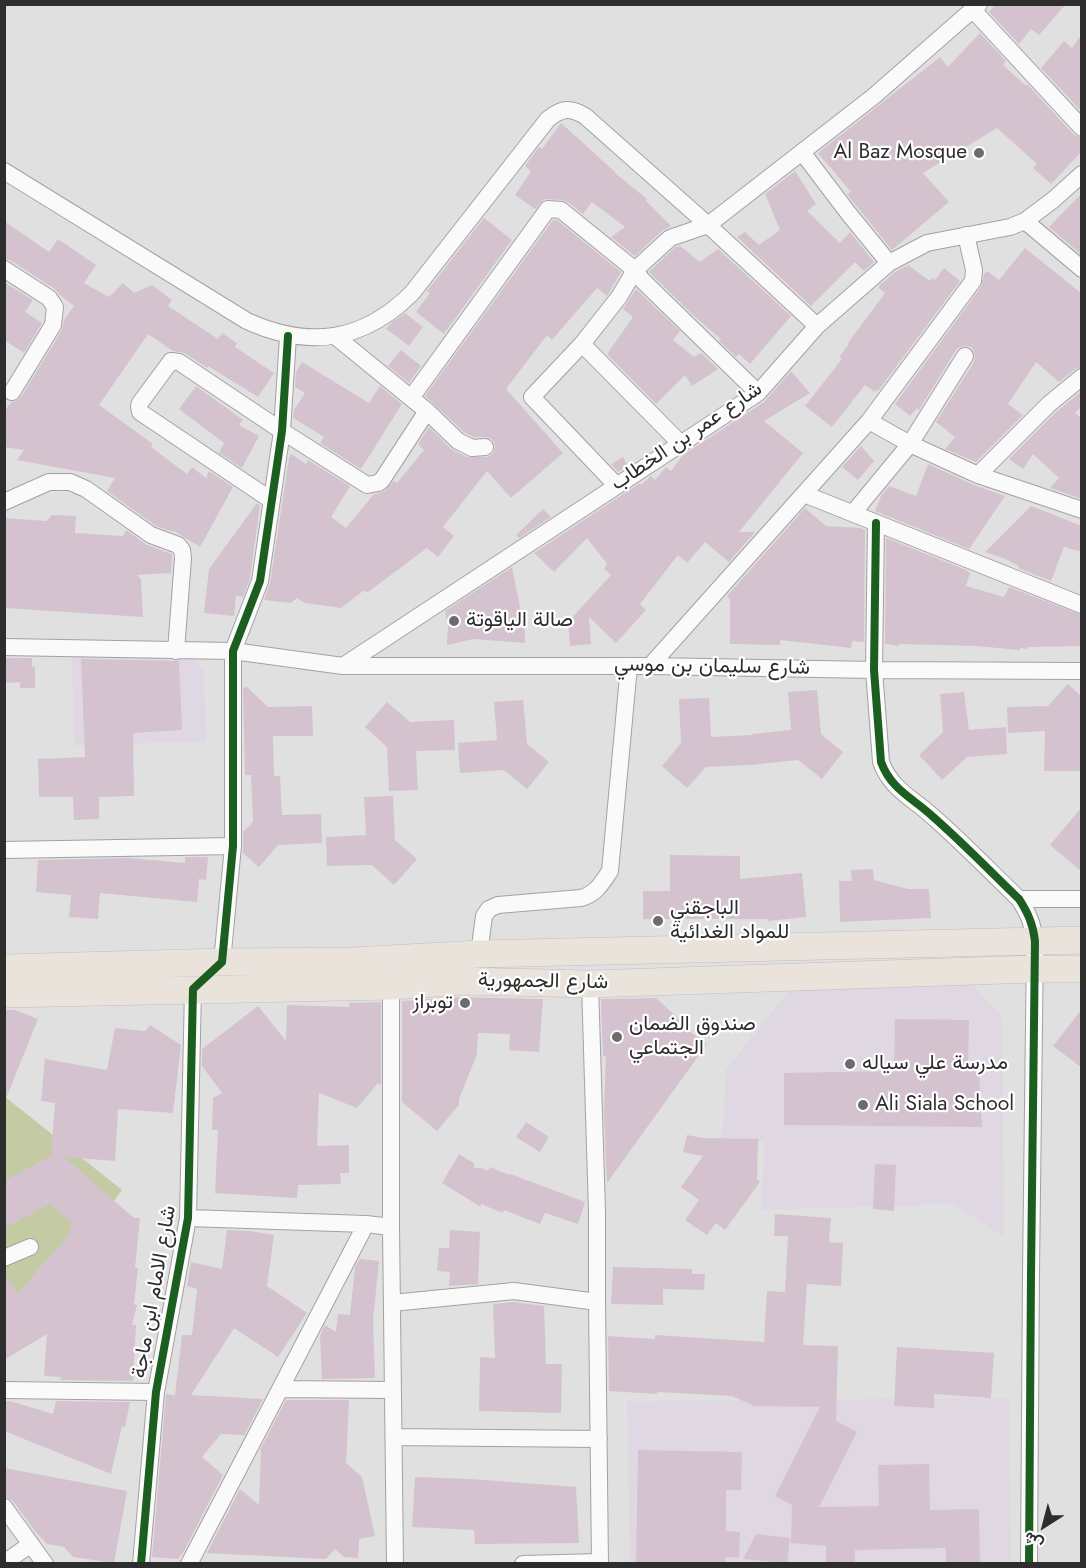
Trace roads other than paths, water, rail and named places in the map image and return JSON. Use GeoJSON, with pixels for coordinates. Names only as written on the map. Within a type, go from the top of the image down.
{"type":"FeatureCollection","features":[{"type":"Feature","properties":{"kind":"main road","name":"شارع الجمهورية"},"geometry":{"type":"LineString","coordinates":[[4,968],[353,961],[479,954],[1082,940]]}},
{"type":"Feature","properties":{"kind":"main road","name":"شارع الجمهورية"},"geometry":{"type":"LineString","coordinates":[[4,994],[391,986],[461,981],[590,984],[1082,969]]}},
{"type":"Feature","properties":{"kind":"street"},"geometry":{"type":"LineString","coordinates":[[617,486],[532,397],[582,344],[620,297],[635,270],[670,238],[708,225],[874,96],[976,7],[1082,128]]}},
{"type":"Feature","properties":{"kind":"street"},"geometry":{"type":"LineString","coordinates":[[4,171],[247,321],[288,336],[304,338],[335,336],[361,328],[399,306],[412,293],[548,119],[556,112],[576,111],[585,116],[708,225],[817,326]]}},
{"type":"Feature","properties":{"kind":"street"},"geometry":{"type":"LineString","coordinates":[[802,152],[889,262]]}},
{"type":"Feature","properties":{"kind":"street","name":"شارع عمر بن الخطاب"},"geometry":{"type":"LineString","coordinates":[[343,666],[758,393],[817,326],[889,262],[927,243],[1010,227],[1025,221],[1082,174]]}},
{"type":"Feature","properties":{"kind":"street"},"geometry":{"type":"LineString","coordinates":[[411,398],[548,208],[561,210],[635,270],[642,280],[758,393]]}},
{"type":"Feature","properties":{"kind":"street"},"geometry":{"type":"LineString","coordinates":[[1025,221],[1082,269]]}},
{"type":"Feature","properties":{"kind":"street"},"geometry":{"type":"LineString","coordinates":[[650,666],[868,421],[973,280],[974,270],[966,235]]}},
{"type":"Feature","properties":{"kind":"street"},"geometry":{"type":"LineString","coordinates":[[4,269],[49,298],[56,312],[53,325],[12,392]]}},
{"type":"Feature","properties":{"kind":"street"},"geometry":{"type":"LineString","coordinates":[[193,989],[222,962],[233,846],[233,651],[260,581],[282,431],[288,336]]}},
{"type":"Feature","properties":{"kind":"street"},"geometry":{"type":"LineString","coordinates":[[335,336],[427,411],[461,443],[472,448],[484,447]]}},
{"type":"Feature","properties":{"kind":"street"},"geometry":{"type":"LineString","coordinates":[[582,344],[681,444]]}},
{"type":"Feature","properties":{"kind":"street"},"geometry":{"type":"LineString","coordinates":[[853,513],[910,444],[965,356]]}},
{"type":"Feature","properties":{"kind":"street"},"geometry":{"type":"LineString","coordinates":[[271,500],[140,412],[139,406],[171,361],[176,361],[362,483],[373,485],[382,480],[427,411]]}},
{"type":"Feature","properties":{"kind":"street"},"geometry":{"type":"LineString","coordinates":[[978,475],[1049,404],[1082,377]]}},
{"type":"Feature","properties":{"kind":"street"},"geometry":{"type":"LineString","coordinates":[[868,421],[910,444],[978,475],[1079,506]]}},
{"type":"Feature","properties":{"kind":"street"},"geometry":{"type":"LineString","coordinates":[[4,502],[49,482],[70,482],[86,489],[152,535],[178,545],[182,550],[183,558],[176,651]]}},
{"type":"Feature","properties":{"kind":"street"},"geometry":{"type":"LineString","coordinates":[[804,494],[1082,605]]}},
{"type":"Feature","properties":{"kind":"street"},"geometry":{"type":"LineString","coordinates":[[876,523],[874,670],[881,762],[896,788],[930,814],[1019,899],[1033,926],[1035,941],[1029,1563]]}},
{"type":"Feature","properties":{"kind":"street","name":"شارع سليمان بن موسي"},"geometry":{"type":"LineString","coordinates":[[4,647],[233,651],[343,666],[650,666],[1082,671]]}},
{"type":"Feature","properties":{"kind":"street"},"geometry":{"type":"LineString","coordinates":[[479,954],[484,915],[489,909],[498,904],[590,896],[610,871],[629,666]]}},
{"type":"Feature","properties":{"kind":"street"},"geometry":{"type":"LineString","coordinates":[[4,850],[233,846]]}},
{"type":"Feature","properties":{"kind":"street"},"geometry":{"type":"LineString","coordinates":[[1019,899],[1082,899]]}},
{"type":"Feature","properties":{"kind":"street"},"geometry":{"type":"LineString","coordinates":[[523,1563],[600,1563],[597,1212],[590,984]]}},
{"type":"Feature","properties":{"kind":"street"},"geometry":{"type":"LineString","coordinates":[[391,986],[391,1227],[396,1563]]}},
{"type":"Feature","properties":{"kind":"street","name":"شارع الامام ابن ماجة"},"geometry":{"type":"LineString","coordinates":[[141,1563],[156,1392],[188,1218],[193,989]]}},
{"type":"Feature","properties":{"kind":"street"},"geometry":{"type":"LineString","coordinates":[[188,1218],[366,1224],[391,1227]]}},
{"type":"Feature","properties":{"kind":"street"},"geometry":{"type":"LineString","coordinates":[[189,1563],[366,1224]]}},
{"type":"Feature","properties":{"kind":"street"},"geometry":{"type":"LineString","coordinates":[[4,1258],[30,1247]]}},
{"type":"Feature","properties":{"kind":"street"},"geometry":{"type":"LineString","coordinates":[[392,1303],[514,1291],[597,1302]]}},
{"type":"Feature","properties":{"kind":"street"},"geometry":{"type":"LineString","coordinates":[[280,1389],[393,1390]]}},
{"type":"Feature","properties":{"kind":"street"},"geometry":{"type":"LineString","coordinates":[[4,1390],[156,1392]]}},
{"type":"Feature","properties":{"kind":"street"},"geometry":{"type":"LineString","coordinates":[[394,1437],[599,1439]]}},
{"type":"Feature","properties":{"kind":"street"},"geometry":{"type":"LineString","coordinates":[[4,1507],[45,1563]]}},
{"type":"Feature","properties":{"kind":"street"},"geometry":{"type":"LineString","coordinates":[[4,1563],[31,1544]]}},
{"type":"Feature","properties":{"kind":"place","name":"Al Baz Mosque"},"geometry":{"type":"Point","coordinates":[979,153]}},
{"type":"Feature","properties":{"kind":"place","name":"صالة الياقوتة"},"geometry":{"type":"Point","coordinates":[454,621]}},
{"type":"Feature","properties":{"kind":"place","name":"الباجقني للمواد الغدائية"},"geometry":{"type":"Point","coordinates":[658,921]}},
{"type":"Feature","properties":{"kind":"place","name":"توبراز"},"geometry":{"type":"Point","coordinates":[465,1003]}},
{"type":"Feature","properties":{"kind":"place","name":"صندوق الضمان الجتماعي"},"geometry":{"type":"Point","coordinates":[617,1037]}},
{"type":"Feature","properties":{"kind":"place","name":"مدرسة علي سياله"},"geometry":{"type":"Point","coordinates":[850,1064]}},
{"type":"Feature","properties":{"kind":"place","name":"Ali Siala School"},"geometry":{"type":"Point","coordinates":[863,1105]}}]}
